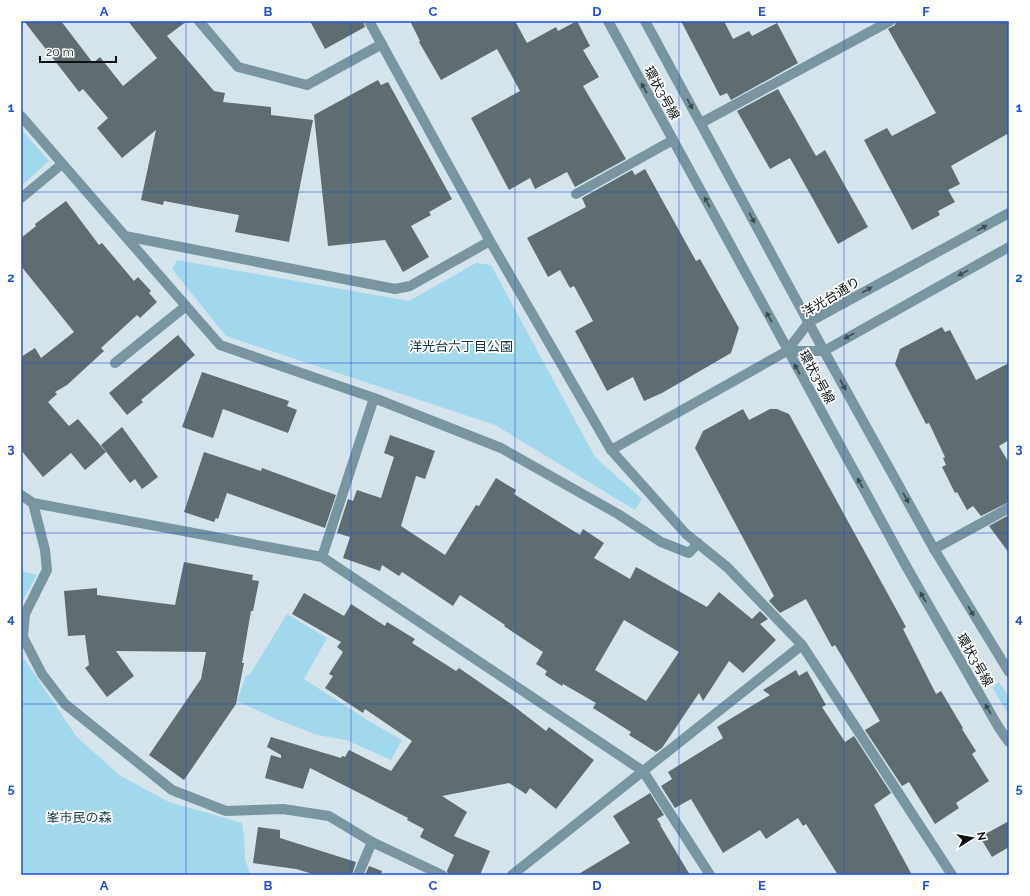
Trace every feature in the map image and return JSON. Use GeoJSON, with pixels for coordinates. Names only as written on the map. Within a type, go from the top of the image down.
{"type":"FeatureCollection","features":[{"type":"Feature","properties":{"kind":"street"},"geometry":{"type":"LineString","coordinates":[[199,21],[238,67],[307,85],[382,44]]}},
{"type":"Feature","properties":{"kind":"street"},"geometry":{"type":"LineString","coordinates":[[369,21],[490,241],[611,450],[686,534],[727,567],[802,645],[952,875]]}},
{"type":"Feature","properties":{"kind":"street","name":"環状3号線"},"geometry":{"type":"LineString","coordinates":[[608,21],[787,351],[906,566],[999,728],[1009,742]]}},
{"type":"Feature","properties":{"kind":"street","name":"環状3号線"},"geometry":{"type":"LineString","coordinates":[[644,21],[934,549],[1009,672]]}},
{"type":"Feature","properties":{"kind":"street"},"geometry":{"type":"LineString","coordinates":[[701,123],[890,21]]}},
{"type":"Feature","properties":{"kind":"street"},"geometry":{"type":"LineString","coordinates":[[21,116],[220,345],[374,398],[501,448],[618,514],[661,542],[689,553],[698,543]]}},
{"type":"Feature","properties":{"kind":"street"},"geometry":{"type":"LineString","coordinates":[[576,194],[673,140]]}},
{"type":"Feature","properties":{"kind":"street"},"geometry":{"type":"LineString","coordinates":[[21,198],[62,164]]}},
{"type":"Feature","properties":{"kind":"street","name":"洋光台通り"},"geometry":{"type":"LineString","coordinates":[[787,351],[809,322],[1009,212]]}},
{"type":"Feature","properties":{"kind":"street"},"geometry":{"type":"LineString","coordinates":[[125,236],[395,289],[410,286],[490,241]]}},
{"type":"Feature","properties":{"kind":"street"},"geometry":{"type":"LineString","coordinates":[[611,450],[787,351],[824,351],[1009,247]]}},
{"type":"Feature","properties":{"kind":"street"},"geometry":{"type":"LineString","coordinates":[[115,363],[186,306]]}},
{"type":"Feature","properties":{"kind":"street"},"geometry":{"type":"LineString","coordinates":[[322,557],[374,398]]}},
{"type":"Feature","properties":{"kind":"street"},"geometry":{"type":"LineString","coordinates":[[21,495],[33,503],[322,557],[643,771],[710,875]]}},
{"type":"Feature","properties":{"kind":"street"},"geometry":{"type":"LineString","coordinates":[[33,503],[45,550],[47,570],[25,614],[22,637],[42,674],[66,704],[172,790],[226,811],[283,809],[329,816],[372,842],[442,875]]}},
{"type":"Feature","properties":{"kind":"street"},"geometry":{"type":"LineString","coordinates":[[934,549],[1009,508]]}},
{"type":"Feature","properties":{"kind":"street"},"geometry":{"type":"LineString","coordinates":[[512,875],[802,645]]}},
{"type":"Feature","properties":{"kind":"street"},"geometry":{"type":"LineString","coordinates":[[358,875],[372,842]]}},
{"type":"Feature","properties":{"kind":"green space"},"geometry":{"type":"Polygon","coordinates":[[[21,129],[49,161],[21,186],[21,129]]]}},
{"type":"Feature","properties":{"kind":"green space","name":"洋光台六丁目公園"},"geometry":{"type":"Polygon","coordinates":[[[177,260],[409,301],[476,263],[491,265],[595,457],[642,499],[635,510],[495,425],[226,336],[172,269],[177,260]]]}},
{"type":"Feature","properties":{"kind":"green space"},"geometry":{"type":"Polygon","coordinates":[[[21,571],[37,575],[21,604],[21,571]]]}},
{"type":"Feature","properties":{"kind":"green space"},"geometry":{"type":"Polygon","coordinates":[[[287,614],[327,638],[304,679],[369,721],[402,740],[391,760],[346,740],[317,735],[276,719],[237,701],[246,675],[249,676],[287,614]]]}},
{"type":"Feature","properties":{"kind":"green space","name":"峯市民の森"},"geometry":{"type":"Polygon","coordinates":[[[21,654],[76,736],[119,775],[169,802],[242,823],[245,860],[251,875],[21,875],[21,654]]]}},
{"type":"Feature","properties":{"kind":"green space"},"geometry":{"type":"Polygon","coordinates":[[[999,682],[1009,697],[1009,716],[993,688],[999,682]]]}},
{"type":"Feature","properties":{"kind":"building"},"geometry":{"type":"Polygon","coordinates":[[[24,21],[61,21],[93,63],[100,57],[123,86],[157,58],[128,21],[187,21],[167,36],[214,91],[225,93],[223,102],[271,107],[271,115],[313,120],[289,242],[235,232],[239,215],[164,201],[163,205],[141,200],[156,130],[122,158],[97,128],[108,118],[83,89],[79,92],[24,21]]]}},
{"type":"Feature","properties":{"kind":"building"},"geometry":{"type":"Polygon","coordinates":[[[310,21],[363,21],[365,27],[325,49],[310,21]]]}},
{"type":"Feature","properties":{"kind":"building"},"geometry":{"type":"Polygon","coordinates":[[[410,21],[515,21],[527,43],[556,27],[558,31],[577,21],[590,46],[583,50],[599,77],[583,86],[626,159],[575,187],[567,172],[535,189],[530,178],[509,190],[471,118],[520,91],[497,49],[441,80],[419,42],[420,41],[410,21]]]}},
{"type":"Feature","properties":{"kind":"building"},"geometry":{"type":"Polygon","coordinates":[[[681,21],[724,21],[733,39],[749,31],[752,36],[777,23],[798,63],[731,100],[727,93],[720,96],[681,21]]]}},
{"type":"Feature","properties":{"kind":"building"},"geometry":{"type":"Polygon","coordinates":[[[896,21],[1009,21],[1009,133],[951,166],[960,184],[948,190],[955,202],[938,211],[940,215],[912,230],[864,140],[887,128],[892,136],[936,113],[888,29],[895,25],[896,21]]]}},
{"type":"Feature","properties":{"kind":"building"},"geometry":{"type":"Polygon","coordinates":[[[378,80],[381,85],[388,82],[452,199],[429,212],[431,215],[411,226],[429,257],[403,272],[385,240],[328,246],[314,115],[378,80]]]}},
{"type":"Feature","properties":{"kind":"building"},"geometry":{"type":"Polygon","coordinates":[[[778,89],[816,156],[825,150],[868,227],[838,244],[790,158],[770,169],[737,111],[778,89]]]}},
{"type":"Feature","properties":{"kind":"building"},"geometry":{"type":"Polygon","coordinates":[[[645,169],[696,261],[700,259],[739,328],[731,353],[662,393],[644,401],[633,377],[607,391],[575,331],[593,321],[574,286],[570,288],[560,270],[548,277],[527,238],[586,207],[582,198],[632,170],[635,175],[645,169]]]}},
{"type":"Feature","properties":{"kind":"building"},"geometry":{"type":"Polygon","coordinates":[[[66,201],[99,245],[102,243],[134,281],[138,277],[151,291],[149,293],[157,302],[140,318],[137,315],[101,348],[104,351],[67,385],[55,392],[57,394],[48,402],[69,426],[78,419],[106,452],[85,470],[71,453],[43,477],[21,450],[21,357],[35,348],[41,358],[74,332],[21,266],[21,238],[36,226],[35,224],[66,201]]]}},
{"type":"Feature","properties":{"kind":"building"},"geometry":{"type":"Polygon","coordinates":[[[942,327],[945,332],[950,330],[976,380],[1009,363],[1009,440],[999,446],[1009,463],[1009,502],[981,516],[973,506],[967,510],[957,492],[955,493],[942,467],[946,465],[943,458],[945,457],[929,423],[926,424],[895,364],[900,349],[942,327]]]}},
{"type":"Feature","properties":{"kind":"building"},"geometry":{"type":"Polygon","coordinates":[[[178,335],[195,355],[141,400],[143,402],[127,415],[109,393],[178,335]]]}},
{"type":"Feature","properties":{"kind":"building"},"geometry":{"type":"Polygon","coordinates":[[[202,372],[289,401],[287,406],[297,410],[288,433],[223,409],[213,438],[182,427],[202,372]]]}},
{"type":"Feature","properties":{"kind":"building"},"geometry":{"type":"Polygon","coordinates":[[[743,409],[749,420],[770,409],[777,409],[789,414],[906,627],[903,629],[936,694],[941,691],[976,751],[972,754],[989,781],[956,803],[959,808],[935,824],[909,782],[902,786],[865,730],[880,721],[835,645],[832,647],[806,599],[780,613],[769,601],[774,596],[695,448],[703,431],[743,409]]]}},
{"type":"Feature","properties":{"kind":"building"},"geometry":{"type":"Polygon","coordinates":[[[122,427],[158,477],[142,489],[135,479],[130,483],[101,445],[122,427]]]}},
{"type":"Feature","properties":{"kind":"building"},"geometry":{"type":"Polygon","coordinates":[[[390,435],[435,451],[425,479],[416,476],[401,526],[445,555],[476,505],[479,506],[496,478],[516,490],[514,494],[580,535],[583,529],[604,543],[594,558],[630,579],[636,567],[707,607],[719,592],[752,619],[760,611],[768,619],[760,624],[776,640],[743,673],[729,661],[703,701],[699,693],[662,748],[656,752],[629,735],[631,732],[593,708],[596,703],[563,684],[562,686],[545,675],[547,671],[536,664],[543,652],[460,595],[453,606],[402,572],[399,576],[382,565],[380,571],[343,558],[350,537],[337,533],[348,499],[353,501],[357,490],[381,498],[394,457],[384,453],[390,435]],[[624,620],[595,670],[646,701],[679,652],[624,620]]]}},
{"type":"Feature","properties":{"kind":"building"},"geometry":{"type":"Polygon","coordinates":[[[204,452],[261,471],[262,468],[336,495],[325,528],[227,493],[218,519],[216,518],[214,522],[184,512],[204,452]]]}},
{"type":"Feature","properties":{"kind":"building"},"geometry":{"type":"Polygon","coordinates":[[[1009,515],[1009,553],[989,526],[1009,515]]]}},
{"type":"Feature","properties":{"kind":"building"},"geometry":{"type":"Polygon","coordinates":[[[184,562],[253,575],[252,580],[259,581],[253,611],[251,611],[242,663],[244,663],[236,704],[184,780],[149,755],[201,679],[206,652],[116,651],[134,676],[107,697],[85,668],[89,665],[85,635],[68,636],[64,591],[97,588],[97,595],[175,605],[184,562]]]}},
{"type":"Feature","properties":{"kind":"building"},"geometry":{"type":"Polygon","coordinates":[[[304,593],[344,616],[351,604],[385,626],[387,622],[415,639],[412,643],[456,671],[459,668],[511,704],[546,731],[549,727],[594,760],[556,809],[530,788],[526,794],[509,783],[442,796],[467,812],[454,836],[490,851],[480,875],[448,875],[447,871],[454,855],[420,837],[424,829],[407,820],[408,818],[310,768],[303,789],[265,778],[271,755],[281,758],[281,755],[267,747],[271,737],[341,758],[342,756],[345,757],[349,750],[391,771],[412,741],[365,709],[363,713],[325,688],[333,676],[329,674],[343,652],[337,647],[341,642],[292,614],[304,593]]]}},
{"type":"Feature","properties":{"kind":"building"},"geometry":{"type":"Polygon","coordinates":[[[796,670],[799,676],[807,671],[826,705],[822,707],[845,742],[854,736],[891,793],[874,805],[912,875],[838,875],[806,824],[803,826],[798,818],[766,839],[760,830],[723,853],[691,799],[675,808],[661,786],[672,779],[668,772],[723,738],[717,727],[770,695],[763,690],[796,670]]]}},
{"type":"Feature","properties":{"kind":"building"},"geometry":{"type":"Polygon","coordinates":[[[650,793],[664,815],[657,819],[690,875],[577,875],[630,843],[613,816],[650,793]]]}},
{"type":"Feature","properties":{"kind":"building"},"geometry":{"type":"Polygon","coordinates":[[[1009,821],[1009,847],[992,857],[980,837],[1009,821]]]}},
{"type":"Feature","properties":{"kind":"building"},"geometry":{"type":"Polygon","coordinates":[[[258,827],[280,830],[280,838],[356,862],[352,875],[316,875],[296,869],[253,863],[258,827]]]}},
{"type":"Feature","properties":{"kind":"building"},"geometry":{"type":"Polygon","coordinates":[[[369,866],[382,871],[381,875],[365,875],[369,866]]]}}]}
